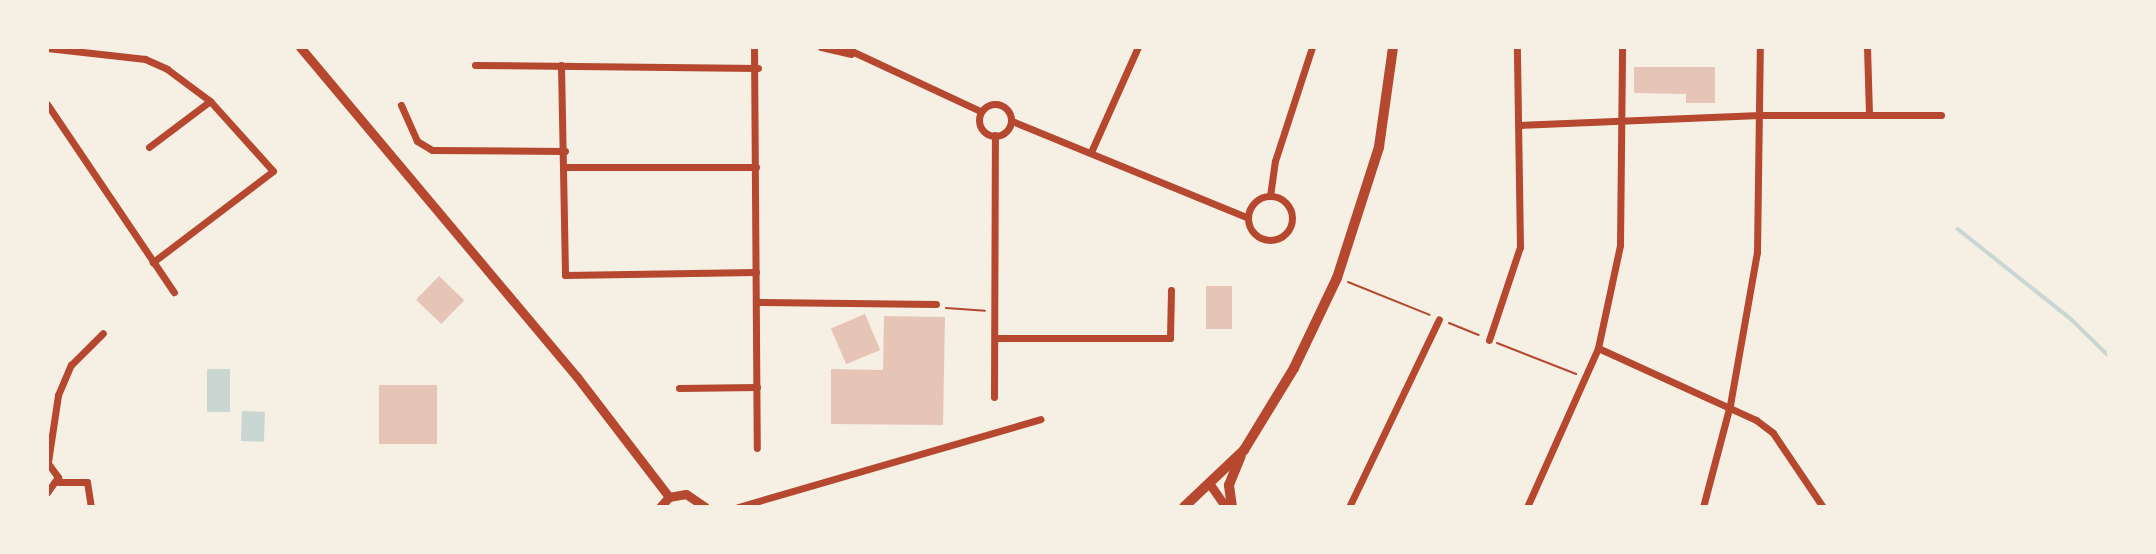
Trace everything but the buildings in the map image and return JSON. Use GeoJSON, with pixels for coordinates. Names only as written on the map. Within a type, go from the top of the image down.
{"type":"FeatureCollection","features":[{"type":"Feature","properties":{"kind":"main road"},"geometry":{"type":"LineString","coordinates":[[1232,507],[1229,485],[1244,450],[1294,368],[1337,278],[1379,147],[1393,47]]}},
{"type":"Feature","properties":{"kind":"main road"},"geometry":{"type":"LineString","coordinates":[[1184,507],[1244,450]]}},
{"type":"Feature","properties":{"kind":"street"},"geometry":{"type":"LineString","coordinates":[[300,47],[577,377],[670,497]]}},
{"type":"Feature","properties":{"kind":"street"},"geometry":{"type":"LineString","coordinates":[[754,47],[758,68],[757,448]]}},
{"type":"Feature","properties":{"kind":"street"},"geometry":{"type":"LineString","coordinates":[[821,47],[866,58]]}},
{"type":"Feature","properties":{"kind":"street"},"geometry":{"type":"LineString","coordinates":[[843,47],[980,111]]}},
{"type":"Feature","properties":{"kind":"street"},"geometry":{"type":"LineString","coordinates":[[1091,152],[1138,47]]}},
{"type":"Feature","properties":{"kind":"street"},"geometry":{"type":"LineString","coordinates":[[1270,196],[1275,161],[1312,47]]}},
{"type":"Feature","properties":{"kind":"street"},"geometry":{"type":"LineString","coordinates":[[1489,340],[1520,247],[1517,47]]}},
{"type":"Feature","properties":{"kind":"street"},"geometry":{"type":"LineString","coordinates":[[1527,507],[1598,348],[1620,245],[1622,47]]}},
{"type":"Feature","properties":{"kind":"street"},"geometry":{"type":"LineString","coordinates":[[1703,507],[1730,405],[1757,252],[1760,47]]}},
{"type":"Feature","properties":{"kind":"street"},"geometry":{"type":"LineString","coordinates":[[1867,47],[1869,115]]}},
{"type":"Feature","properties":{"kind":"street"},"geometry":{"type":"LineString","coordinates":[[47,48],[145,59],[189,81],[273,171],[153,262]]}},
{"type":"Feature","properties":{"kind":"street"},"geometry":{"type":"LineString","coordinates":[[475,65],[758,68]]}},
{"type":"Feature","properties":{"kind":"street"},"geometry":{"type":"LineString","coordinates":[[561,65],[565,151],[565,275],[756,272]]}},
{"type":"Feature","properties":{"kind":"street"},"geometry":{"type":"LineString","coordinates":[[149,147],[210,101]]}},
{"type":"Feature","properties":{"kind":"street"},"geometry":{"type":"LineString","coordinates":[[47,104],[174,292]]}},
{"type":"Feature","properties":{"kind":"street"},"geometry":{"type":"LineString","coordinates":[[401,104],[417,141],[432,150],[565,151]]}},
{"type":"Feature","properties":{"kind":"street"},"geometry":{"type":"LineString","coordinates":[[987,104],[1011,113],[1012,121],[1008,130],[995,135],[981,127],[980,111],[987,104]]}},
{"type":"Feature","properties":{"kind":"street"},"geometry":{"type":"LineString","coordinates":[[1520,125],[1760,115],[1941,115]]}},
{"type":"Feature","properties":{"kind":"street"},"geometry":{"type":"LineString","coordinates":[[1012,121],[1248,218],[1258,237],[1273,241],[1286,234],[1293,221],[1289,206],[1270,196]]}},
{"type":"Feature","properties":{"kind":"street"},"geometry":{"type":"LineString","coordinates":[[994,397],[995,135]]}},
{"type":"Feature","properties":{"kind":"street"},"geometry":{"type":"LineString","coordinates":[[565,167],[756,167]]}},
{"type":"Feature","properties":{"kind":"street"},"geometry":{"type":"LineString","coordinates":[[1248,218],[1252,205],[1270,196]]}},
{"type":"Feature","properties":{"kind":"street"},"geometry":{"type":"LineString","coordinates":[[996,338],[1170,338],[1171,290]]}},
{"type":"Feature","properties":{"kind":"street"},"geometry":{"type":"LineString","coordinates":[[756,302],[936,304]]}},
{"type":"Feature","properties":{"kind":"street"},"geometry":{"type":"LineString","coordinates":[[1349,507],[1439,319]]}},
{"type":"Feature","properties":{"kind":"street"},"geometry":{"type":"LineString","coordinates":[[58,482],[58,473],[48,462],[58,395],[71,365],[103,333]]}},
{"type":"Feature","properties":{"kind":"street"},"geometry":{"type":"LineString","coordinates":[[1598,348],[1730,405],[1773,433],[1823,507]]}},
{"type":"Feature","properties":{"kind":"street"},"geometry":{"type":"LineString","coordinates":[[679,388],[757,387]]}},
{"type":"Feature","properties":{"kind":"street"},"geometry":{"type":"LineString","coordinates":[[738,507],[1040,419]]}},
{"type":"Feature","properties":{"kind":"street"},"geometry":{"type":"LineString","coordinates":[[47,493],[58,482],[87,482],[91,507]]}},
{"type":"Feature","properties":{"kind":"street"},"geometry":{"type":"LineString","coordinates":[[1209,483],[1226,507]]}},
{"type":"Feature","properties":{"kind":"street"},"geometry":{"type":"LineString","coordinates":[[660,507],[670,497],[685,494],[705,507]]}},
{"type":"Feature","properties":{"kind":"path"},"geometry":{"type":"LineString","coordinates":[[1337,278],[1586,377]]}},
{"type":"Feature","properties":{"kind":"path"},"geometry":{"type":"LineString","coordinates":[[936,304],[943,308],[984,309],[988,319]]}},
{"type":"Feature","properties":{"kind":"shaded area"},"geometry":{"type":"Polygon","coordinates":[[[207,369],[230,369],[230,412],[207,412],[207,369]]]}},
{"type":"Feature","properties":{"kind":"shaded area"},"geometry":{"type":"Polygon","coordinates":[[[242,411],[265,412],[264,442],[241,441],[242,411]]]}},
{"type":"Feature","properties":{"kind":"waterway"},"geometry":{"type":"LineString","coordinates":[[1958,229],[2071,319],[2109,356]]}}]}
